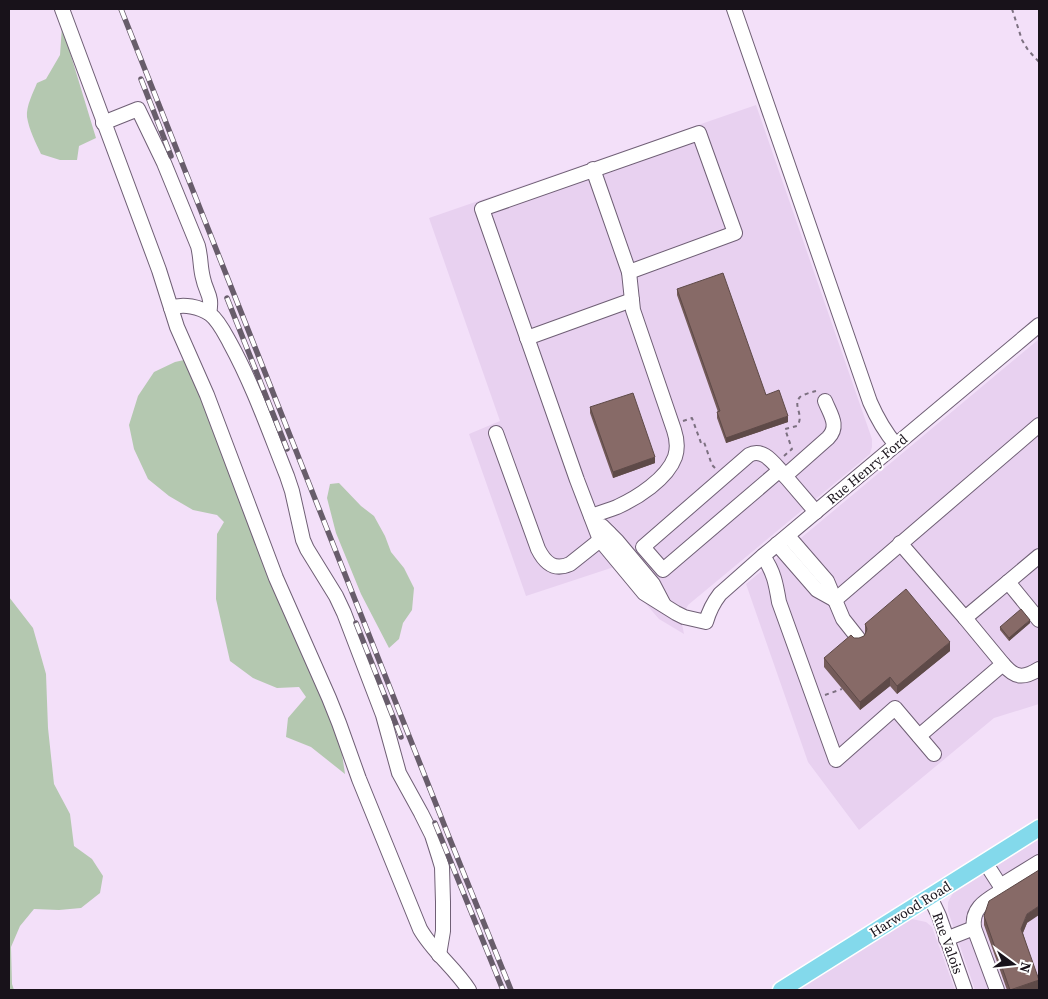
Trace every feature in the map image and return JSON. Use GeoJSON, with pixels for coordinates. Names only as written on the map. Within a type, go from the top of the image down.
{"type":"FeatureCollection","features":[{"type":"Feature","properties":{"kind":"main road","name":"Harwood Road"},"geometry":{"type":"LineString","coordinates":[[782,990],[1039,828]]}},
{"type":"Feature","properties":{"kind":"street"},"geometry":{"type":"LineString","coordinates":[[62,9],[159,270],[177,327],[214,411],[276,578],[340,723],[359,780],[420,929],[431,946],[453,969],[469,990]]}},
{"type":"Feature","properties":{"kind":"street"},"geometry":{"type":"LineString","coordinates":[[734,9],[870,402],[880,423],[896,445]]}},
{"type":"Feature","properties":{"kind":"street"},"geometry":{"type":"LineString","coordinates":[[104,123],[138,109],[164,163],[201,254],[203,279],[210,298],[209,313]]}},
{"type":"Feature","properties":{"kind":"street"},"geometry":{"type":"LineString","coordinates":[[496,433],[538,549],[545,560],[554,566],[564,566],[576,560],[605,536],[591,516],[577,480],[482,209],[699,133],[735,233],[629,272]]}},
{"type":"Feature","properties":{"kind":"street"},"geometry":{"type":"LineString","coordinates":[[591,516],[630,501],[649,488],[675,458],[676,450],[676,435],[633,310],[629,272],[593,169]]}},
{"type":"Feature","properties":{"kind":"street"},"geometry":{"type":"LineString","coordinates":[[528,338],[632,300]]}},
{"type":"Feature","properties":{"kind":"street"},"geometry":{"type":"LineString","coordinates":[[171,308],[179,305],[209,313],[219,325],[240,361],[250,385],[287,476],[303,540],[344,613],[385,720],[395,763],[432,836],[442,867],[443,879],[443,930],[439,955]]}},
{"type":"Feature","properties":{"kind":"street","name":"Rue Henry-Ford"},"geometry":{"type":"LineString","coordinates":[[605,536],[644,593],[684,617],[706,622],[714,601],[763,556],[1039,325]]}},
{"type":"Feature","properties":{"kind":"street"},"geometry":{"type":"LineString","coordinates":[[816,512],[781,469],[771,460],[757,452],[749,455],[643,547],[662,570],[781,469],[828,438],[834,431],[833,422],[823,395]]}},
{"type":"Feature","properties":{"kind":"street"},"geometry":{"type":"LineString","coordinates":[[835,600],[1039,425]]}},
{"type":"Feature","properties":{"kind":"street"},"geometry":{"type":"LineString","coordinates":[[782,540],[817,590],[835,600],[843,619],[858,638]]}},
{"type":"Feature","properties":{"kind":"street"},"geometry":{"type":"LineString","coordinates":[[900,543],[1010,671],[1015,675],[1022,676],[1039,670]]}},
{"type":"Feature","properties":{"kind":"street"},"geometry":{"type":"LineString","coordinates":[[763,556],[772,570],[779,602],[836,760],[895,708],[934,754]]}},
{"type":"Feature","properties":{"kind":"street"},"geometry":{"type":"LineString","coordinates":[[965,618],[1039,556]]}},
{"type":"Feature","properties":{"kind":"street"},"geometry":{"type":"LineString","coordinates":[[1008,582],[1039,620]]}},
{"type":"Feature","properties":{"kind":"street"},"geometry":{"type":"LineString","coordinates":[[919,736],[1003,664]]}},
{"type":"Feature","properties":{"kind":"street"},"geometry":{"type":"LineString","coordinates":[[986,862],[1003,890],[981,904],[974,917],[974,928],[997,990]]}},
{"type":"Feature","properties":{"kind":"street"},"geometry":{"type":"LineString","coordinates":[[1000,886],[1039,862]]}},
{"type":"Feature","properties":{"kind":"street","name":"Rue Valois"},"geometry":{"type":"LineString","coordinates":[[930,897],[965,990]]}},
{"type":"Feature","properties":{"kind":"street"},"geometry":{"type":"LineString","coordinates":[[946,939],[974,928]]}},
{"type":"Feature","properties":{"kind":"path"},"geometry":{"type":"LineString","coordinates":[[1012,9],[1022,40],[1039,62]]}},
{"type":"Feature","properties":{"kind":"path"},"geometry":{"type":"LineString","coordinates":[[785,429],[797,426],[799,423],[801,416],[797,405],[801,396],[823,395]]}},
{"type":"Feature","properties":{"kind":"path"},"geometry":{"type":"LineString","coordinates":[[672,425],[692,418],[700,443],[704,442],[712,465]]}},
{"type":"Feature","properties":{"kind":"path"},"geometry":{"type":"LineString","coordinates":[[781,469],[792,449],[783,423]]}},
{"type":"Feature","properties":{"kind":"path"},"geometry":{"type":"LineString","coordinates":[[828,694],[842,689]]}},
{"type":"Feature","properties":{"kind":"shaded area"},"geometry":{"type":"Polygon","coordinates":[[[756,105],[872,439],[870,454],[688,605],[682,624],[684,634],[659,619],[614,567],[526,596],[469,434],[500,421],[429,218],[756,105]]]}},
{"type":"Feature","properties":{"kind":"shaded area"},"geometry":{"type":"Polygon","coordinates":[[[1039,339],[1039,704],[994,718],[859,830],[808,762],[746,584],[1039,339]]]}},
{"type":"Feature","properties":{"kind":"shaded area"},"geometry":{"type":"Polygon","coordinates":[[[1039,839],[1039,990],[975,990],[948,911],[948,902],[953,893],[1039,839]]]}},
{"type":"Feature","properties":{"kind":"shaded area"},"geometry":{"type":"Polygon","coordinates":[[[912,919],[926,922],[932,927],[955,990],[798,990],[906,921],[912,919]]]}},
{"type":"Feature","properties":{"kind":"green space"},"geometry":{"type":"Polygon","coordinates":[[[62,26],[96,138],[79,146],[77,160],[60,160],[41,154],[31,132],[27,117],[29,104],[37,83],[46,79],[60,55],[62,26]]]}},
{"type":"Feature","properties":{"kind":"green space"},"geometry":{"type":"Polygon","coordinates":[[[184,360],[218,437],[340,740],[345,774],[311,747],[286,737],[288,718],[306,697],[299,687],[277,688],[253,678],[230,661],[216,599],[217,534],[224,522],[217,515],[193,510],[169,496],[148,479],[134,449],[129,425],[138,396],[154,372],[184,360]]]}},
{"type":"Feature","properties":{"kind":"green space"},"geometry":{"type":"Polygon","coordinates":[[[339,483],[361,506],[374,516],[391,552],[404,568],[414,588],[412,610],[403,623],[399,639],[389,648],[361,594],[336,533],[327,498],[330,484],[339,483]]]}},
{"type":"Feature","properties":{"kind":"green space"},"geometry":{"type":"Polygon","coordinates":[[[9,597],[33,628],[46,674],[48,728],[54,784],[70,814],[74,846],[92,859],[103,876],[100,893],[81,908],[59,910],[34,909],[20,926],[11,947],[12,984],[14,990],[9,990],[9,597]]]}},
{"type":"Feature","properties":{"kind":"building"},"geometry":{"type":"Polygon","coordinates":[[[723,273],[766,395],[779,390],[788,416],[726,438],[717,412],[720,411],[677,289],[723,273]]]}},
{"type":"Feature","properties":{"kind":"building"},"geometry":{"type":"Polygon","coordinates":[[[633,393],[655,457],[613,472],[590,407],[633,393]]]}},
{"type":"Feature","properties":{"kind":"building"},"geometry":{"type":"Polygon","coordinates":[[[906,589],[950,642],[897,686],[890,677],[860,702],[824,658],[851,635],[854,638],[864,636],[867,629],[865,624],[906,589]]]}},
{"type":"Feature","properties":{"kind":"building"},"geometry":{"type":"Polygon","coordinates":[[[1021,609],[1030,620],[1009,638],[1000,627],[1021,609]]]}},
{"type":"Feature","properties":{"kind":"building"},"geometry":{"type":"Polygon","coordinates":[[[1039,870],[1039,906],[1027,914],[1021,929],[1039,980],[1010,990],[984,916],[989,901],[1039,870]]]}},
{"type":"Feature","properties":{"kind":"railway"},"geometry":{"type":"LineString","coordinates":[[121,9],[511,990]]}},
{"type":"Feature","properties":{"kind":"railway"},"geometry":{"type":"LineString","coordinates":[[141,79],[171,156]]}},
{"type":"Feature","properties":{"kind":"railway"},"geometry":{"type":"LineString","coordinates":[[227,298],[287,449]]}},
{"type":"Feature","properties":{"kind":"railway"},"geometry":{"type":"LineString","coordinates":[[356,623],[401,737]]}},
{"type":"Feature","properties":{"kind":"railway"},"geometry":{"type":"LineString","coordinates":[[435,823],[503,990]]}}]}
